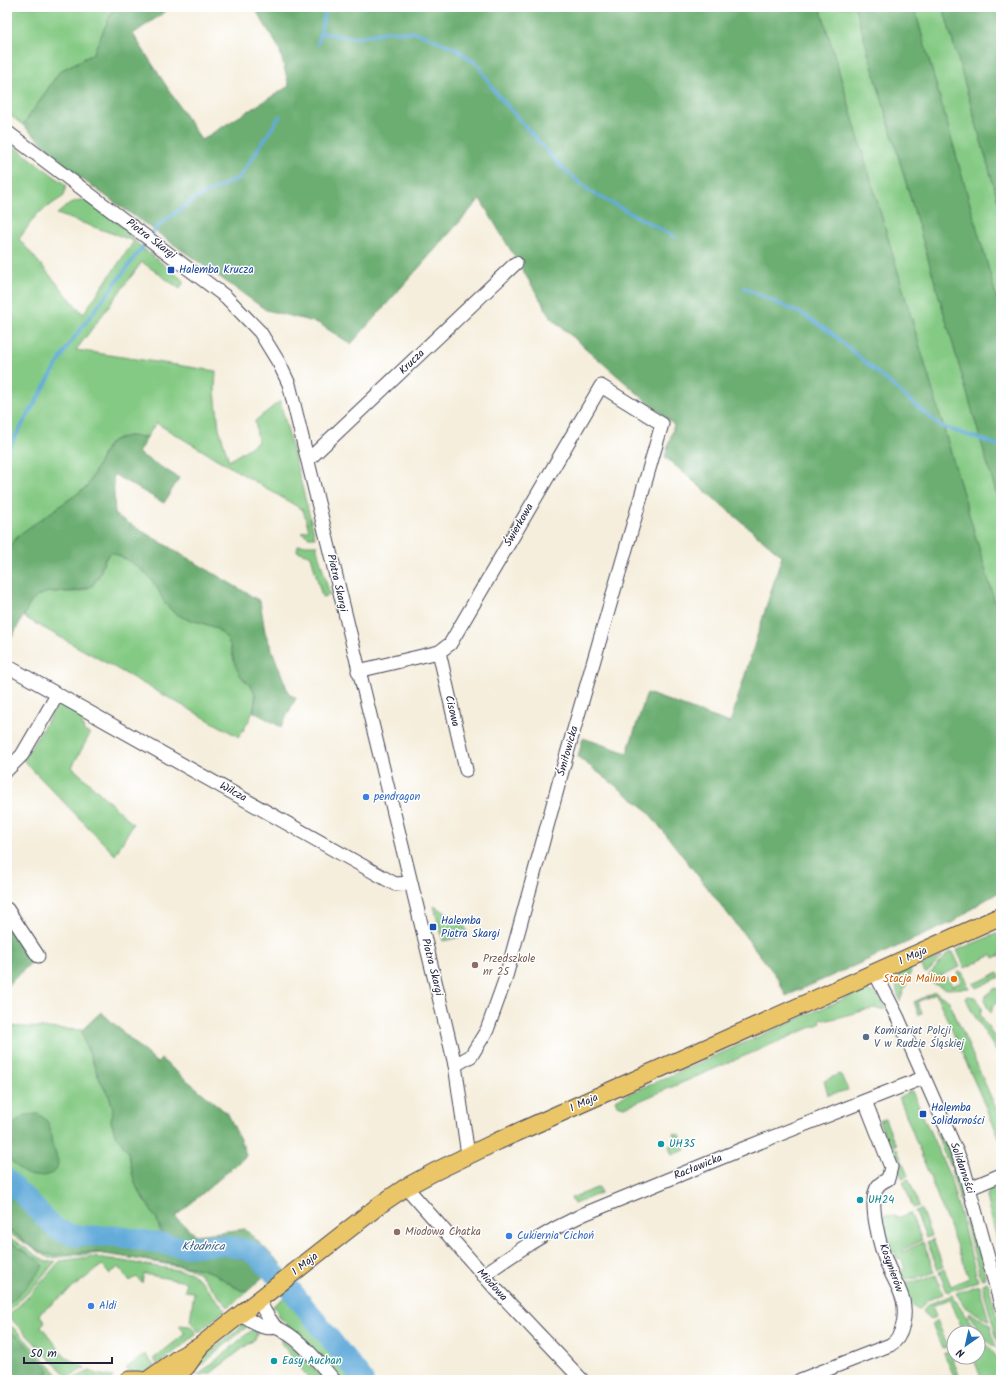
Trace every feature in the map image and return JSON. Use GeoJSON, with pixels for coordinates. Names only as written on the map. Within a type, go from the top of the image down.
{"type":"FeatureCollection","features":[{"type":"Feature","properties":{"kind":"main road","name":"1 Maja"},"geometry":{"type":"LineString","coordinates":[[148,1380],[180,1356],[200,1346],[381,1204],[406,1187],[468,1155],[1001,916]]}},
{"type":"Feature","properties":{"kind":"main road","name":"1 Maja"},"geometry":{"type":"LineString","coordinates":[[171,1380],[187,1366],[200,1346]]}},
{"type":"Feature","properties":{"kind":"main road"},"geometry":{"type":"LineString","coordinates":[[129,1380],[140,1380]]}},
{"type":"Feature","properties":{"kind":"street","name":"Piotra Skargi"},"geometry":{"type":"LineString","coordinates":[[7,132],[226,297],[260,332],[279,363],[289,384],[455,1065],[468,1155]]}},
{"type":"Feature","properties":{"kind":"street","name":"Krucza"},"geometry":{"type":"LineString","coordinates":[[308,460],[516,263]]}},
{"type":"Feature","properties":{"kind":"street","name":"Świerkowa"},"geometry":{"type":"LineString","coordinates":[[358,671],[438,652],[450,644],[600,386],[614,392],[662,424]]}},
{"type":"Feature","properties":{"kind":"street","name":"Śmiłowicka"},"geometry":{"type":"LineString","coordinates":[[455,1065],[471,1056],[484,1035],[505,980],[566,757],[662,424]]}},
{"type":"Feature","properties":{"kind":"street","name":"Cisowa"},"geometry":{"type":"LineString","coordinates":[[438,652],[466,770]]}},
{"type":"Feature","properties":{"kind":"street","name":"Wilcza"},"geometry":{"type":"LineString","coordinates":[[7,666],[395,884],[411,883]]}},
{"type":"Feature","properties":{"kind":"street"},"geometry":{"type":"LineString","coordinates":[[7,770],[22,755],[57,695]]}},
{"type":"Feature","properties":{"kind":"street"},"geometry":{"type":"LineString","coordinates":[[7,909],[38,956]]}},
{"type":"Feature","properties":{"kind":"street","name":"Solidarności"},"geometry":{"type":"LineString","coordinates":[[875,973],[898,1018],[923,1078],[952,1140],[970,1188],[1001,1305]]}},
{"type":"Feature","properties":{"kind":"street","name":"Racławicka"},"geometry":{"type":"LineString","coordinates":[[483,1275],[529,1244],[584,1214],[923,1078]]}},
{"type":"Feature","properties":{"kind":"street","name":"Kosynierów"},"geometry":{"type":"LineString","coordinates":[[800,1380],[890,1345],[898,1339],[901,1331],[904,1311],[903,1299],[885,1258],[877,1228],[873,1203],[875,1191],[878,1185],[888,1180],[891,1167],[865,1101]]}},
{"type":"Feature","properties":{"kind":"street"},"geometry":{"type":"LineString","coordinates":[[970,1188],[1001,1175]]}},
{"type":"Feature","properties":{"kind":"street","name":"Miodowa"},"geometry":{"type":"LineString","coordinates":[[406,1187],[483,1275],[582,1380]]}},
{"type":"Feature","properties":{"kind":"street"},"geometry":{"type":"LineString","coordinates":[[262,1298],[265,1312],[276,1327],[287,1332],[302,1345],[334,1380]]}},
{"type":"Feature","properties":{"kind":"street"},"geometry":{"type":"LineString","coordinates":[[240,1315],[264,1328],[268,1329],[276,1327]]}},
{"type":"Feature","properties":{"kind":"green space"},"geometry":{"type":"Polygon","coordinates":[[[7,7],[114,7],[93,54],[60,71],[23,125],[7,113],[7,7]]]}},
{"type":"Feature","properties":{"kind":"green space"},"geometry":{"type":"Polygon","coordinates":[[[114,7],[172,7],[133,34],[201,140],[289,86],[279,48],[254,7],[820,7],[1001,623],[1001,891],[980,903],[953,922],[786,996],[777,977],[646,809],[578,757],[583,738],[627,753],[647,693],[730,723],[782,556],[665,457],[674,425],[552,319],[480,199],[351,344],[318,323],[266,310],[75,174],[23,125],[60,71],[93,54],[114,7]]]}},
{"type":"Feature","properties":{"kind":"green space"},"geometry":{"type":"Polygon","coordinates":[[[820,7],[855,7],[1001,510],[1001,623],[820,7]]]}},
{"type":"Feature","properties":{"kind":"green space"},"geometry":{"type":"Polygon","coordinates":[[[855,7],[914,7],[1001,313],[1001,510],[855,7]]]}},
{"type":"Feature","properties":{"kind":"green space"},"geometry":{"type":"Polygon","coordinates":[[[914,7],[943,7],[1001,211],[1001,313],[914,7]]]}},
{"type":"Feature","properties":{"kind":"green space"},"geometry":{"type":"Polygon","coordinates":[[[943,7],[1001,7],[1001,211],[943,7]]]}},
{"type":"Feature","properties":{"kind":"green space"},"geometry":{"type":"Polygon","coordinates":[[[7,141],[66,185],[64,196],[37,214],[19,239],[83,314],[134,241],[184,281],[180,289],[142,262],[76,350],[216,371],[215,391],[219,428],[229,461],[258,442],[255,421],[280,401],[315,537],[309,537],[301,532],[309,530],[303,510],[156,423],[147,437],[128,436],[114,440],[102,455],[98,468],[87,487],[20,534],[7,549],[7,141]]]}},
{"type":"Feature","properties":{"kind":"green space"},"geometry":{"type":"Polygon","coordinates":[[[75,201],[86,201],[100,208],[132,234],[134,241],[57,214],[75,201]]]}},
{"type":"Feature","properties":{"kind":"green space"},"geometry":{"type":"Polygon","coordinates":[[[128,436],[147,437],[138,453],[179,478],[164,503],[113,474],[115,515],[260,601],[265,632],[289,694],[296,698],[281,727],[254,712],[256,698],[254,691],[240,675],[234,662],[229,644],[222,633],[209,625],[184,618],[172,611],[166,605],[152,580],[142,570],[124,558],[111,552],[104,560],[100,573],[92,586],[78,591],[49,592],[39,595],[31,602],[7,646],[7,549],[20,534],[87,487],[108,445],[114,440],[128,436]]]}},
{"type":"Feature","properties":{"kind":"green space"},"geometry":{"type":"Polygon","coordinates":[[[298,545],[316,545],[330,595],[322,597],[311,556],[297,551],[298,545]]]}},
{"type":"Feature","properties":{"kind":"green space"},"geometry":{"type":"Polygon","coordinates":[[[111,552],[124,558],[142,570],[152,580],[166,604],[176,613],[215,628],[229,641],[238,670],[252,688],[255,695],[252,714],[239,737],[24,617],[30,603],[43,593],[76,592],[91,586],[98,579],[105,560],[111,552]]]}},
{"type":"Feature","properties":{"kind":"green space"},"geometry":{"type":"Polygon","coordinates":[[[59,702],[80,714],[84,731],[90,734],[72,767],[133,824],[115,855],[23,760],[59,702]]]}},
{"type":"Feature","properties":{"kind":"green space"},"geometry":{"type":"Polygon","coordinates":[[[434,906],[463,922],[468,935],[443,941],[434,906]]]}},
{"type":"Feature","properties":{"kind":"green space"},"geometry":{"type":"Polygon","coordinates":[[[7,917],[35,959],[7,986],[7,917]]]}},
{"type":"Feature","properties":{"kind":"green space"},"geometry":{"type":"Polygon","coordinates":[[[1001,932],[1001,955],[994,958],[992,955],[965,968],[957,950],[1001,932]]]}},
{"type":"Feature","properties":{"kind":"green space"},"geometry":{"type":"Polygon","coordinates":[[[953,952],[960,967],[930,980],[929,975],[949,953],[953,952]]]}},
{"type":"Feature","properties":{"kind":"green space"},"geometry":{"type":"Polygon","coordinates":[[[943,956],[927,973],[923,972],[923,965],[943,956]]]}},
{"type":"Feature","properties":{"kind":"green space"},"geometry":{"type":"Polygon","coordinates":[[[909,967],[911,971],[900,1001],[896,986],[898,977],[900,973],[909,967]]]}},
{"type":"Feature","properties":{"kind":"green space"},"geometry":{"type":"Polygon","coordinates":[[[957,972],[962,972],[969,988],[947,989],[931,983],[948,977],[952,986],[961,982],[957,972]]]}},
{"type":"Feature","properties":{"kind":"green space"},"geometry":{"type":"Polygon","coordinates":[[[998,973],[1000,977],[976,988],[973,984],[998,973]]]}},
{"type":"Feature","properties":{"kind":"green space"},"geometry":{"type":"Polygon","coordinates":[[[996,988],[1001,990],[1001,1001],[993,1006],[991,1013],[985,999],[991,991],[996,988]]]}},
{"type":"Feature","properties":{"kind":"green space"},"geometry":{"type":"Polygon","coordinates":[[[861,991],[870,991],[876,995],[882,1000],[886,1008],[881,1010],[874,1008],[828,1020],[820,1018],[821,1022],[819,1024],[630,1105],[624,1107],[617,1105],[615,1100],[861,991]]]}},
{"type":"Feature","properties":{"kind":"green space"},"geometry":{"type":"Polygon","coordinates":[[[935,992],[949,1001],[1001,1120],[1001,1142],[936,994],[917,1002],[922,1013],[919,1015],[914,1002],[935,992]]]}},
{"type":"Feature","properties":{"kind":"green space"},"geometry":{"type":"Polygon","coordinates":[[[968,996],[975,997],[982,1008],[980,1014],[1001,1047],[1001,1059],[971,1010],[966,998],[968,996]]]}},
{"type":"Feature","properties":{"kind":"green space"},"geometry":{"type":"Polygon","coordinates":[[[101,1012],[157,1063],[161,1059],[228,1114],[244,1148],[246,1156],[175,1217],[196,1235],[245,1229],[281,1264],[273,1263],[252,1246],[236,1241],[216,1239],[180,1242],[167,1239],[163,1236],[157,1220],[137,1188],[128,1151],[115,1134],[111,1121],[113,1108],[109,1096],[99,1078],[85,1044],[82,1030],[101,1012]]]}},
{"type":"Feature","properties":{"kind":"green space"},"geometry":{"type":"Polygon","coordinates":[[[7,1026],[82,1030],[85,1044],[113,1108],[111,1121],[115,1134],[128,1151],[137,1188],[157,1220],[160,1232],[167,1239],[120,1232],[78,1233],[66,1230],[35,1205],[7,1175],[7,1026]]]}},
{"type":"Feature","properties":{"kind":"green space"},"geometry":{"type":"Polygon","coordinates":[[[839,1074],[841,1075],[848,1090],[828,1095],[824,1081],[839,1074]]]}},
{"type":"Feature","properties":{"kind":"green space"},"geometry":{"type":"Polygon","coordinates":[[[912,1091],[950,1177],[978,1281],[947,1292],[939,1272],[944,1269],[951,1286],[969,1278],[899,1097],[912,1091]]]}},
{"type":"Feature","properties":{"kind":"green space"},"geometry":{"type":"Polygon","coordinates":[[[37,1114],[42,1116],[48,1122],[52,1144],[58,1162],[55,1171],[43,1176],[26,1174],[7,1157],[7,1129],[25,1115],[37,1114]]]}},
{"type":"Feature","properties":{"kind":"green space"},"geometry":{"type":"Polygon","coordinates":[[[885,1119],[896,1146],[890,1148],[879,1121],[885,1119]]]}},
{"type":"Feature","properties":{"kind":"green space"},"geometry":{"type":"Polygon","coordinates":[[[935,1130],[948,1148],[955,1165],[950,1167],[935,1130]]]}},
{"type":"Feature","properties":{"kind":"green space"},"geometry":{"type":"Polygon","coordinates":[[[673,1133],[680,1135],[685,1150],[672,1155],[669,1146],[677,1143],[673,1133]]]}},
{"type":"Feature","properties":{"kind":"green space"},"geometry":{"type":"Polygon","coordinates":[[[897,1149],[908,1176],[902,1178],[891,1151],[897,1149]]]}},
{"type":"Feature","properties":{"kind":"green space"},"geometry":{"type":"Polygon","coordinates":[[[956,1168],[968,1209],[963,1210],[951,1170],[956,1168]]]}},
{"type":"Feature","properties":{"kind":"green space"},"geometry":{"type":"Polygon","coordinates":[[[909,1179],[919,1206],[913,1208],[903,1181],[909,1179]]]}},
{"type":"Feature","properties":{"kind":"green space"},"geometry":{"type":"Polygon","coordinates":[[[7,1184],[53,1232],[68,1239],[119,1242],[182,1253],[232,1256],[251,1262],[266,1274],[249,1290],[242,1291],[213,1273],[197,1268],[91,1252],[56,1255],[47,1254],[31,1246],[7,1229],[7,1184]]]}},
{"type":"Feature","properties":{"kind":"green space"},"geometry":{"type":"Polygon","coordinates":[[[1001,1184],[1001,1254],[986,1197],[990,1190],[1001,1184]]]}},
{"type":"Feature","properties":{"kind":"green space"},"geometry":{"type":"Polygon","coordinates":[[[599,1187],[601,1193],[574,1204],[571,1198],[599,1187]]]}},
{"type":"Feature","properties":{"kind":"green space"},"geometry":{"type":"Polygon","coordinates":[[[921,1209],[931,1236],[926,1238],[915,1211],[921,1209]]]}},
{"type":"Feature","properties":{"kind":"green space"},"geometry":{"type":"Polygon","coordinates":[[[969,1212],[986,1278],[981,1279],[963,1213],[969,1212]]]}},
{"type":"Feature","properties":{"kind":"green space"},"geometry":{"type":"Polygon","coordinates":[[[910,1213],[922,1240],[902,1250],[903,1252],[923,1242],[935,1272],[919,1278],[898,1279],[897,1272],[905,1269],[901,1258],[892,1262],[891,1258],[896,1256],[894,1251],[888,1254],[879,1214],[900,1217],[910,1213]]]}},
{"type":"Feature","properties":{"kind":"green space"},"geometry":{"type":"Polygon","coordinates":[[[7,1229],[30,1245],[41,1249],[59,1252],[103,1253],[49,1258],[7,1232],[7,1229]]]}},
{"type":"Feature","properties":{"kind":"green space"},"geometry":{"type":"Polygon","coordinates":[[[7,1236],[47,1262],[56,1261],[28,1293],[7,1312],[7,1236]]]}},
{"type":"Feature","properties":{"kind":"green space"},"geometry":{"type":"Polygon","coordinates":[[[933,1239],[943,1267],[938,1269],[927,1242],[933,1239]]]}},
{"type":"Feature","properties":{"kind":"green space"},"geometry":{"type":"Polygon","coordinates":[[[7,1240],[40,1261],[43,1266],[27,1286],[8,1303],[7,1240]]]}},
{"type":"Feature","properties":{"kind":"green space"},"geometry":{"type":"Polygon","coordinates":[[[103,1253],[206,1270],[213,1272],[234,1287],[249,1290],[228,1307],[199,1273],[188,1268],[103,1253]]]}},
{"type":"Feature","properties":{"kind":"green space"},"geometry":{"type":"Polygon","coordinates":[[[89,1257],[104,1258],[189,1272],[200,1280],[225,1310],[199,1332],[190,1321],[194,1292],[185,1291],[186,1282],[144,1274],[142,1283],[136,1277],[130,1281],[119,1267],[109,1274],[102,1265],[39,1314],[45,1322],[41,1326],[65,1357],[85,1368],[68,1377],[8,1316],[30,1295],[60,1261],[89,1257]]]}},
{"type":"Feature","properties":{"kind":"green space"},"geometry":{"type":"Polygon","coordinates":[[[936,1275],[943,1294],[928,1300],[919,1310],[907,1300],[900,1282],[920,1281],[936,1275]]]}},
{"type":"Feature","properties":{"kind":"green space"},"geometry":{"type":"Polygon","coordinates":[[[986,1282],[988,1283],[1001,1331],[1001,1354],[982,1284],[986,1282]]]}},
{"type":"Feature","properties":{"kind":"green space"},"geometry":{"type":"Polygon","coordinates":[[[979,1285],[989,1321],[965,1307],[956,1293],[979,1285]]]}},
{"type":"Feature","properties":{"kind":"green space"},"geometry":{"type":"Polygon","coordinates":[[[291,1292],[363,1380],[340,1380],[277,1315],[278,1312],[273,1306],[291,1292]]]}},
{"type":"Feature","properties":{"kind":"green space"},"geometry":{"type":"Polygon","coordinates":[[[952,1295],[973,1325],[961,1325],[950,1299],[932,1306],[936,1317],[930,1319],[922,1312],[929,1304],[952,1295]]]}},
{"type":"Feature","properties":{"kind":"green space"},"geometry":{"type":"Polygon","coordinates":[[[970,1313],[990,1325],[996,1348],[986,1339],[986,1325],[976,1325],[969,1315],[970,1313]]]}},
{"type":"Feature","properties":{"kind":"green space"},"geometry":{"type":"Polygon","coordinates":[[[937,1320],[946,1342],[946,1348],[942,1349],[932,1323],[937,1320]]]}},
{"type":"Feature","properties":{"kind":"green space"},"geometry":{"type":"Polygon","coordinates":[[[7,1323],[17,1331],[61,1378],[43,1380],[7,1380],[7,1323]]]}},
{"type":"Feature","properties":{"kind":"green space"},"geometry":{"type":"Polygon","coordinates":[[[244,1324],[249,1325],[192,1373],[190,1372],[191,1367],[244,1324]]]}},
{"type":"Feature","properties":{"kind":"green space"},"geometry":{"type":"Polygon","coordinates":[[[180,1325],[190,1326],[197,1334],[158,1365],[153,1359],[185,1334],[180,1325]]]}},
{"type":"Feature","properties":{"kind":"green space"},"geometry":{"type":"Polygon","coordinates":[[[254,1328],[257,1335],[255,1339],[211,1373],[197,1376],[254,1328]]]}},
{"type":"Feature","properties":{"kind":"green space"},"geometry":{"type":"Polygon","coordinates":[[[7,1331],[19,1338],[44,1364],[49,1371],[47,1376],[21,1379],[11,1374],[7,1367],[7,1331]]]}},
{"type":"Feature","properties":{"kind":"green space"},"geometry":{"type":"Polygon","coordinates":[[[281,1339],[298,1352],[325,1380],[310,1380],[281,1343],[281,1339]]]}},
{"type":"Feature","properties":{"kind":"green space"},"geometry":{"type":"Polygon","coordinates":[[[986,1344],[995,1354],[1001,1371],[1001,1380],[982,1380],[976,1365],[986,1365],[986,1344]]]}},
{"type":"Feature","properties":{"kind":"green space"},"geometry":{"type":"Polygon","coordinates":[[[145,1354],[155,1367],[140,1372],[132,1372],[125,1369],[145,1354]]]}},
{"type":"Feature","properties":{"kind":"green space"},"geometry":{"type":"Polygon","coordinates":[[[949,1365],[955,1365],[960,1377],[955,1379],[949,1365]]]}},
{"type":"Feature","properties":{"kind":"green space"},"geometry":{"type":"Polygon","coordinates":[[[90,1371],[96,1374],[113,1377],[111,1380],[70,1380],[90,1371]]]}},
{"type":"Feature","properties":{"kind":"waterway"},"geometry":{"type":"LineString","coordinates":[[318,44],[326,7]]}},
{"type":"Feature","properties":{"kind":"waterway"},"geometry":{"type":"LineString","coordinates":[[321,33],[356,38],[389,31],[418,33],[455,48],[478,65],[495,92],[561,167],[591,192],[675,237]]}},
{"type":"Feature","properties":{"kind":"waterway"},"geometry":{"type":"LineString","coordinates":[[7,451],[68,346],[159,225],[196,198],[239,178],[280,116]]}},
{"type":"Feature","properties":{"kind":"waterway"},"geometry":{"type":"LineString","coordinates":[[744,288],[804,315],[830,332],[940,426],[1001,446]]}},
{"type":"Feature","properties":{"kind":"waterway","name":"Kłodnica"},"geometry":{"type":"LineString","coordinates":[[7,1179],[58,1230],[75,1236],[117,1236],[182,1247],[221,1245],[245,1249],[255,1254],[292,1291],[363,1380]]}},
{"type":"Feature","properties":{"kind":"place","name":"Halemba Krucza"},"geometry":{"type":"Point","coordinates":[171,270]}},
{"type":"Feature","properties":{"kind":"place","name":"pendragon"},"geometry":{"type":"Point","coordinates":[366,797]}},
{"type":"Feature","properties":{"kind":"place","name":"Halemba Piotra Skargi"},"geometry":{"type":"Point","coordinates":[433,927]}},
{"type":"Feature","properties":{"kind":"place","name":"Przedszkole nr 25"},"geometry":{"type":"Point","coordinates":[475,965]}},
{"type":"Feature","properties":{"kind":"place","name":"Stacja Malina"},"geometry":{"type":"Point","coordinates":[954,979]}},
{"type":"Feature","properties":{"kind":"place","name":"Komisariat Polcji V w Rudzie Śląskiej"},"geometry":{"type":"Point","coordinates":[866,1037]}},
{"type":"Feature","properties":{"kind":"place","name":"Halemba Solidarności"},"geometry":{"type":"Point","coordinates":[923,1114]}},
{"type":"Feature","properties":{"kind":"place","name":"UH35"},"geometry":{"type":"Point","coordinates":[661,1144]}},
{"type":"Feature","properties":{"kind":"place","name":"UH24"},"geometry":{"type":"Point","coordinates":[860,1200]}},
{"type":"Feature","properties":{"kind":"place","name":"Miodowa Chatka"},"geometry":{"type":"Point","coordinates":[397,1232]}},
{"type":"Feature","properties":{"kind":"place","name":"Cukiernia Cichoń"},"geometry":{"type":"Point","coordinates":[509,1236]}},
{"type":"Feature","properties":{"kind":"place","name":"Aldi"},"geometry":{"type":"Point","coordinates":[91,1306]}},
{"type":"Feature","properties":{"kind":"place","name":"Easy Auchan"},"geometry":{"type":"Point","coordinates":[274,1361]}}]}
